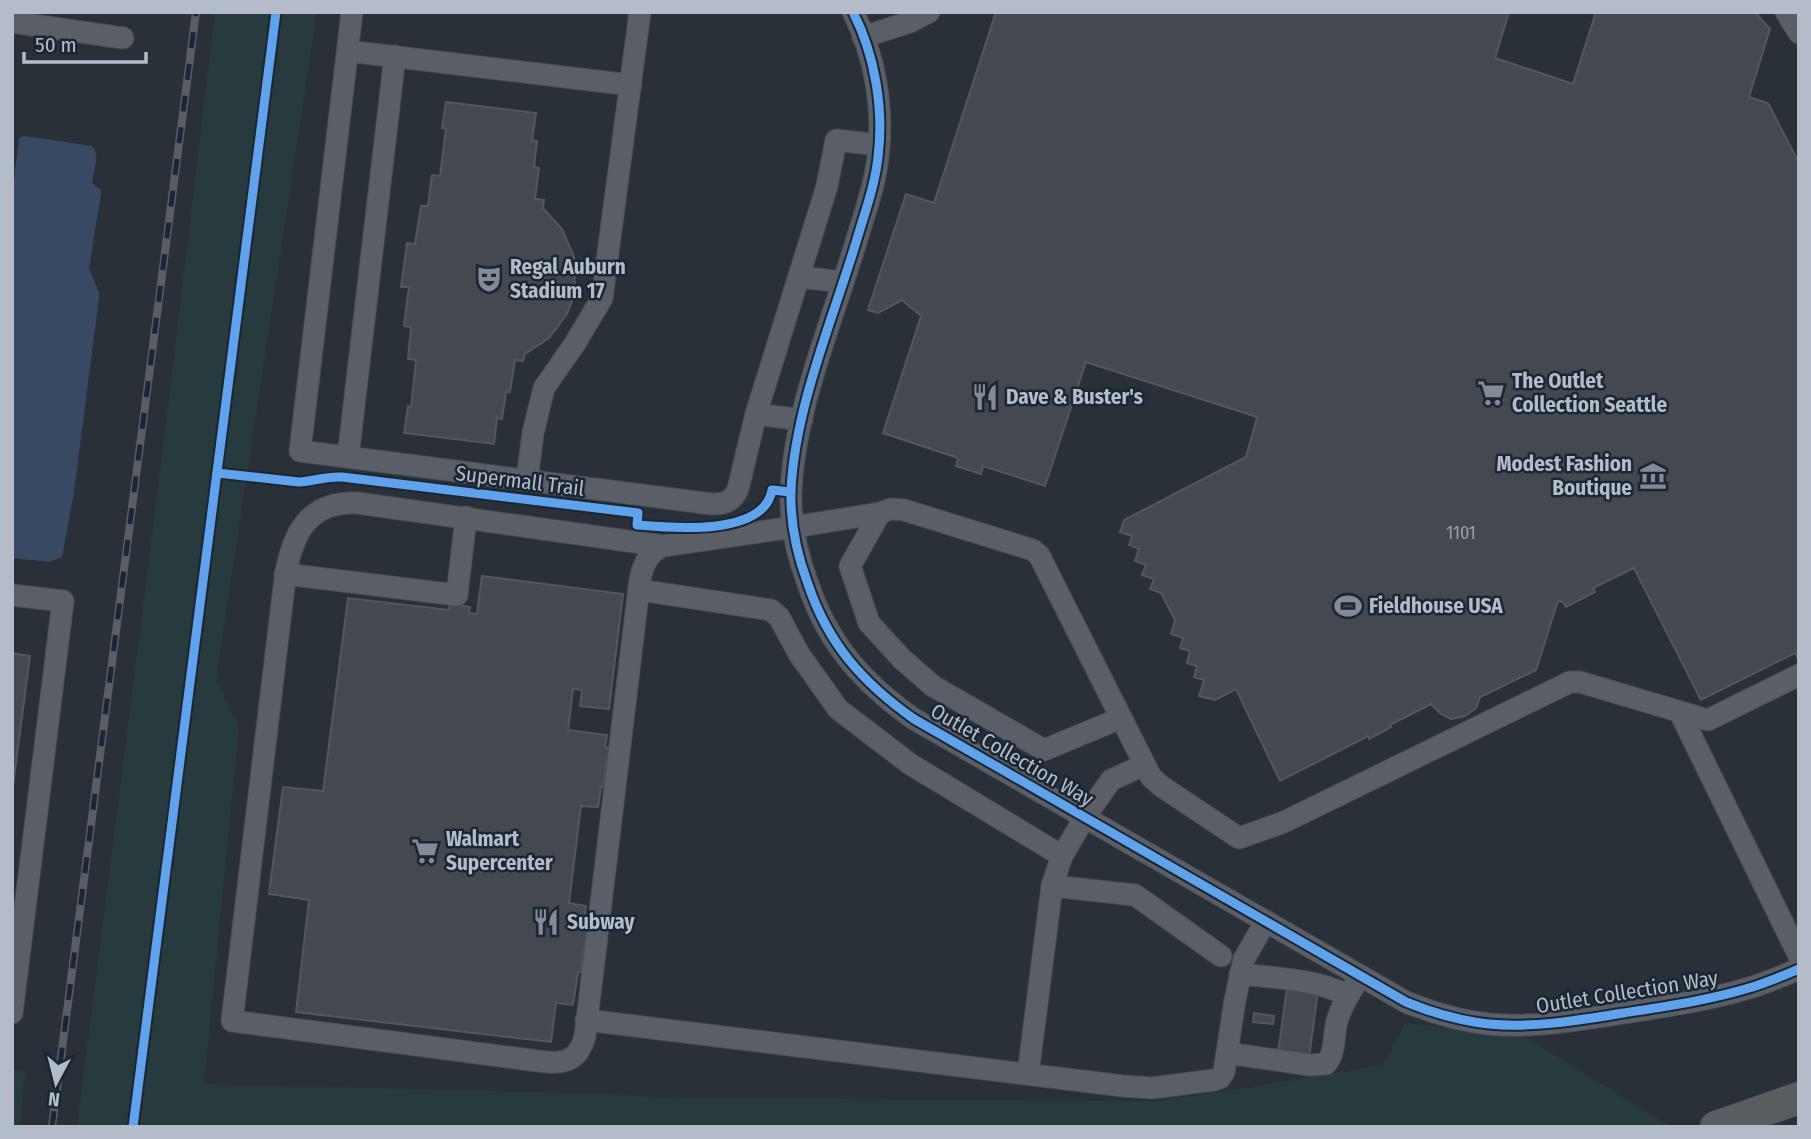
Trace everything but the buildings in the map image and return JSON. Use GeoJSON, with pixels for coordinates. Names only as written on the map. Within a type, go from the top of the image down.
{"type":"FeatureCollection","features":[{"type":"Feature","properties":{"kind":"highway"},"geometry":{"type":"LineString","coordinates":[[1716,1127],[1799,1098]]}},
{"type":"Feature","properties":{"kind":"street"},"geometry":{"type":"LineString","coordinates":[[352,12],[300,452],[712,504],[733,499],[756,414],[827,186],[835,140],[879,145]]}},
{"type":"Feature","properties":{"kind":"street"},"geometry":{"type":"LineString","coordinates":[[527,480],[533,433],[544,388],[602,298],[640,12]]}},
{"type":"Feature","properties":{"kind":"street","name":"Outlet Collection Way"},"geometry":{"type":"LineString","coordinates":[[853,12],[870,56],[880,121],[879,145],[874,181],[807,396],[792,481],[792,509],[802,566],[824,625],[865,679],[886,699],[914,719],[1406,1002],[1435,1014],[1490,1024],[1531,1025],[1581,1020],[1719,995],[1762,984],[1799,969]]}},
{"type":"Feature","properties":{"kind":"street"},"geometry":{"type":"LineString","coordinates":[[863,37],[910,22],[929,12]]}},
{"type":"Feature","properties":{"kind":"street"},"geometry":{"type":"LineString","coordinates":[[1786,12],[1799,33]]}},
{"type":"Feature","properties":{"kind":"street"},"geometry":{"type":"LineString","coordinates":[[12,22],[123,38]]}},
{"type":"Feature","properties":{"kind":"street"},"geometry":{"type":"LineString","coordinates":[[348,51],[631,85]]}},
{"type":"Feature","properties":{"kind":"street"},"geometry":{"type":"LineString","coordinates":[[348,457],[395,56]]}},
{"type":"Feature","properties":{"kind":"street"},"geometry":{"type":"LineString","coordinates":[[799,277],[843,282]]}},
{"type":"Feature","properties":{"kind":"street"},"geometry":{"type":"LineString","coordinates":[[756,414],[802,420]]}},
{"type":"Feature","properties":{"kind":"street"},"geometry":{"type":"LineString","coordinates":[[663,546],[357,503],[335,505],[313,516],[301,527],[294,539],[285,574],[232,1021],[554,1063],[567,1061],[579,1051],[584,1036],[639,590],[647,558],[654,550],[663,546],[794,527],[891,509],[904,510],[1036,551],[1151,777],[1239,838],[1284,822],[1570,682],[1580,682],[1708,720],[1799,675]]}},
{"type":"Feature","properties":{"kind":"street"},"geometry":{"type":"LineString","coordinates":[[880,513],[850,566],[869,623],[902,659],[933,686],[1044,750],[1121,718]]}},
{"type":"Feature","properties":{"kind":"street"},"geometry":{"type":"LineString","coordinates":[[285,574],[457,594],[466,517]]}},
{"type":"Feature","properties":{"kind":"street"},"geometry":{"type":"LineString","coordinates":[[639,590],[771,610],[779,617],[799,654],[838,709],[910,764],[1062,856]]}},
{"type":"Feature","properties":{"kind":"street"},"geometry":{"type":"LineString","coordinates":[[12,595],[64,601],[12,1013]]}},
{"type":"Feature","properties":{"kind":"street"},"geometry":{"type":"LineString","coordinates":[[1680,713],[1799,956]]}},
{"type":"Feature","properties":{"kind":"street"},"geometry":{"type":"LineString","coordinates":[[893,751],[914,719]]}},
{"type":"Feature","properties":{"kind":"street"},"geometry":{"type":"LineString","coordinates":[[1028,1074],[1052,886],[1062,856],[1111,780],[1144,765]]}},
{"type":"Feature","properties":{"kind":"street"},"geometry":{"type":"LineString","coordinates":[[1052,886],[1135,895],[1221,956]]}},
{"type":"Feature","properties":{"kind":"street"},"geometry":{"type":"LineString","coordinates":[[586,1020],[1152,1088],[1214,1080],[1220,1078],[1224,1072],[1244,959],[1266,921]]}},
{"type":"Feature","properties":{"kind":"street"},"geometry":{"type":"LineString","coordinates":[[1240,974],[1297,980],[1335,988],[1347,995]]}},
{"type":"Feature","properties":{"kind":"street"},"geometry":{"type":"LineString","coordinates":[[1227,1053],[1310,1065],[1326,1064],[1331,1057],[1337,1021],[1347,995],[1361,976]]}},
{"type":"Feature","properties":{"kind":"green space"},"geometry":{"type":"Polygon","coordinates":[[[215,12],[317,12],[216,679],[239,727],[204,1084],[614,1094],[663,1098],[1154,1101],[1383,1065],[1405,1023],[1526,1037],[1668,1125],[77,1127],[215,12]]]}},
{"type":"Feature","properties":{"kind":"green space"},"geometry":{"type":"Polygon","coordinates":[[[12,1070],[25,1070],[20,1127],[12,1127],[12,1070]]]}},
{"type":"Feature","properties":{"kind":"water"},"geometry":{"type":"Polygon","coordinates":[[[24,136],[92,146],[96,158],[92,183],[101,190],[89,268],[99,298],[74,492],[62,557],[50,562],[12,558],[12,196],[19,138],[24,136]]]}},
{"type":"Feature","properties":{"kind":"railway"},"geometry":{"type":"LineString","coordinates":[[52,1127],[196,12]]}},
{"type":"Feature","properties":{"kind":"cycle path"},"geometry":{"type":"LineString","coordinates":[[133,1127],[276,12]]}},
{"type":"Feature","properties":{"kind":"cycle path"},"geometry":{"type":"LineString","coordinates":[[853,12],[867,46],[876,83],[880,120],[878,157],[866,209],[807,395],[794,459],[791,502],[798,550],[816,606],[837,644],[863,676],[914,719],[1406,1002],[1436,1013],[1468,1021],[1505,1025],[1569,1021],[1716,997],[1799,969]]}},
{"type":"Feature","properties":{"kind":"cycle path","name":"Supermall Trail"},"geometry":{"type":"LineString","coordinates":[[217,473],[299,482],[342,477],[638,513],[637,525],[692,528],[734,523],[752,516],[765,505],[772,490],[791,492]]}},
{"type":"Feature","properties":{"kind":"place","name":"Regal Auburn Stadium 17"},"geometry":{"type":"Point","coordinates":[489,279]}},
{"type":"Feature","properties":{"kind":"place","name":"The Outlet Collection Seattle"},"geometry":{"type":"Point","coordinates":[1491,393]}},
{"type":"Feature","properties":{"kind":"place","name":"Dave & Buster's"},"geometry":{"type":"Point","coordinates":[985,397]}},
{"type":"Feature","properties":{"kind":"place","name":"Modest Fashion Boutique"},"geometry":{"type":"Point","coordinates":[1653,476]}},
{"type":"Feature","properties":{"kind":"place","name":"Fieldhouse USA"},"geometry":{"type":"Point","coordinates":[1348,606]}},
{"type":"Feature","properties":{"kind":"place","name":"Walmart Supercenter"},"geometry":{"type":"Point","coordinates":[425,851]}},
{"type":"Feature","properties":{"kind":"place","name":"Subway"},"geometry":{"type":"Point","coordinates":[546,922]}}]}
